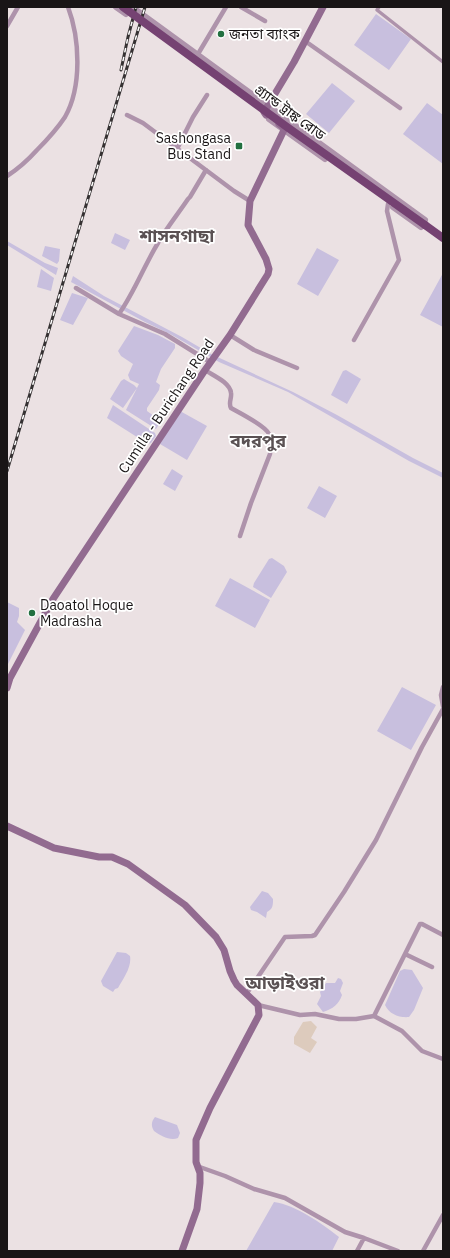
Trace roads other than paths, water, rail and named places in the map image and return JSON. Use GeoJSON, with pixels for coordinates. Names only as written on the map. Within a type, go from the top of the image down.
{"type":"FeatureCollection","features":[{"type":"Feature","properties":{"kind":"highway","name":"গ্র্যান্ড ট্রাঙ্ক রোড"},"geometry":{"type":"LineString","coordinates":[[123,7],[443,239]]}},
{"type":"Feature","properties":{"kind":"main road"},"geometry":{"type":"LineString","coordinates":[[284,130],[284,128],[264,113],[323,7]]}},
{"type":"Feature","properties":{"kind":"main road","name":"Cumilla - Burichang Road"},"geometry":{"type":"LineString","coordinates":[[7,688],[9,677],[53,598],[204,370],[230,335],[269,272],[266,259],[248,226],[250,201],[284,130]]}},
{"type":"Feature","properties":{"kind":"main road"},"geometry":{"type":"LineString","coordinates":[[7,826],[54,848],[99,857],[112,857],[128,864],[185,904],[216,936],[224,950],[230,971],[237,985],[258,1004],[259,1015],[210,1108],[196,1140],[196,1162],[200,1183],[197,1209],[182,1251]]}},
{"type":"Feature","properties":{"kind":"street"},"geometry":{"type":"LineString","coordinates":[[7,26],[18,7]]}},
{"type":"Feature","properties":{"kind":"street"},"geometry":{"type":"LineString","coordinates":[[7,176],[20,167],[43,144],[64,118],[71,103],[77,77],[76,41],[73,23],[68,7]]}},
{"type":"Feature","properties":{"kind":"street"},"geometry":{"type":"LineString","coordinates":[[116,7],[155,33],[284,130],[388,204],[443,239]]}},
{"type":"Feature","properties":{"kind":"street"},"geometry":{"type":"LineString","coordinates":[[132,7],[443,235]]}},
{"type":"Feature","properties":{"kind":"street"},"geometry":{"type":"LineString","coordinates":[[198,54],[226,7]]}},
{"type":"Feature","properties":{"kind":"street"},"geometry":{"type":"LineString","coordinates":[[241,7],[266,21]]}},
{"type":"Feature","properties":{"kind":"street"},"geometry":{"type":"LineString","coordinates":[[379,7],[377,10],[443,62]]}},
{"type":"Feature","properties":{"kind":"street"},"geometry":{"type":"LineString","coordinates":[[305,41],[400,108]]}},
{"type":"Feature","properties":{"kind":"street"},"geometry":{"type":"LineString","coordinates":[[177,149],[193,117],[207,95]]}},
{"type":"Feature","properties":{"kind":"street"},"geometry":{"type":"LineString","coordinates":[[127,115],[143,123],[234,191],[250,201]]}},
{"type":"Feature","properties":{"kind":"street"},"geometry":{"type":"LineString","coordinates":[[120,312],[137,286],[170,222],[190,197],[206,170]]}},
{"type":"Feature","properties":{"kind":"street"},"geometry":{"type":"LineString","coordinates":[[354,340],[399,260],[387,211],[388,204]]}},
{"type":"Feature","properties":{"kind":"street"},"geometry":{"type":"LineString","coordinates":[[76,288],[165,334],[210,362]]}},
{"type":"Feature","properties":{"kind":"street"},"geometry":{"type":"LineString","coordinates":[[230,335],[254,350],[296,368]]}},
{"type":"Feature","properties":{"kind":"street"},"geometry":{"type":"LineString","coordinates":[[204,370],[229,387],[231,394],[231,408],[264,428],[269,433],[271,446],[270,454],[240,536]]}},
{"type":"Feature","properties":{"kind":"street"},"geometry":{"type":"LineString","coordinates":[[247,993],[285,937],[315,935],[344,892],[376,840],[443,708],[441,696],[443,687]]}},
{"type":"Feature","properties":{"kind":"street"},"geometry":{"type":"LineString","coordinates":[[374,1016],[420,924],[443,935]]}},
{"type":"Feature","properties":{"kind":"street"},"geometry":{"type":"LineString","coordinates":[[404,954],[432,967]]}},
{"type":"Feature","properties":{"kind":"street"},"geometry":{"type":"LineString","coordinates":[[258,1004],[300,1015],[315,1014],[340,1019],[356,1019],[374,1016],[402,1031],[422,1051],[443,1059]]}},
{"type":"Feature","properties":{"kind":"street"},"geometry":{"type":"LineString","coordinates":[[197,1166],[225,1176],[254,1189],[285,1198],[345,1232],[398,1251]]}},
{"type":"Feature","properties":{"kind":"street"},"geometry":{"type":"LineString","coordinates":[[423,1251],[443,1215]]}},
{"type":"Feature","properties":{"kind":"street"},"geometry":{"type":"LineString","coordinates":[[357,1251],[364,1238]]}},
{"type":"Feature","properties":{"kind":"railway"},"geometry":{"type":"LineString","coordinates":[[121,70],[136,7]]}},
{"type":"Feature","properties":{"kind":"railway"},"geometry":{"type":"LineString","coordinates":[[7,471],[145,7]]}},
{"type":"Feature","properties":{"kind":"place","name":"জনতা ব্যাংক"},"geometry":{"type":"Point","coordinates":[221,34]}},
{"type":"Feature","properties":{"kind":"place","name":"Sashongasa Bus Stand"},"geometry":{"type":"Point","coordinates":[239,146]}},
{"type":"Feature","properties":{"kind":"place","name":"Daoatol Hoque Madrasha"},"geometry":{"type":"Point","coordinates":[32,613]}},
{"type":"Feature","properties":{"kind":"district","name":"শাসনগাছা"},"geometry":{"type":"Point","coordinates":[177,236]}},
{"type":"Feature","properties":{"kind":"district","name":"বদরপুর"},"geometry":{"type":"Point","coordinates":[258,441]}},
{"type":"Feature","properties":{"kind":"district","name":"আড়াইওরা"},"geometry":{"type":"Point","coordinates":[285,983]}}]}
